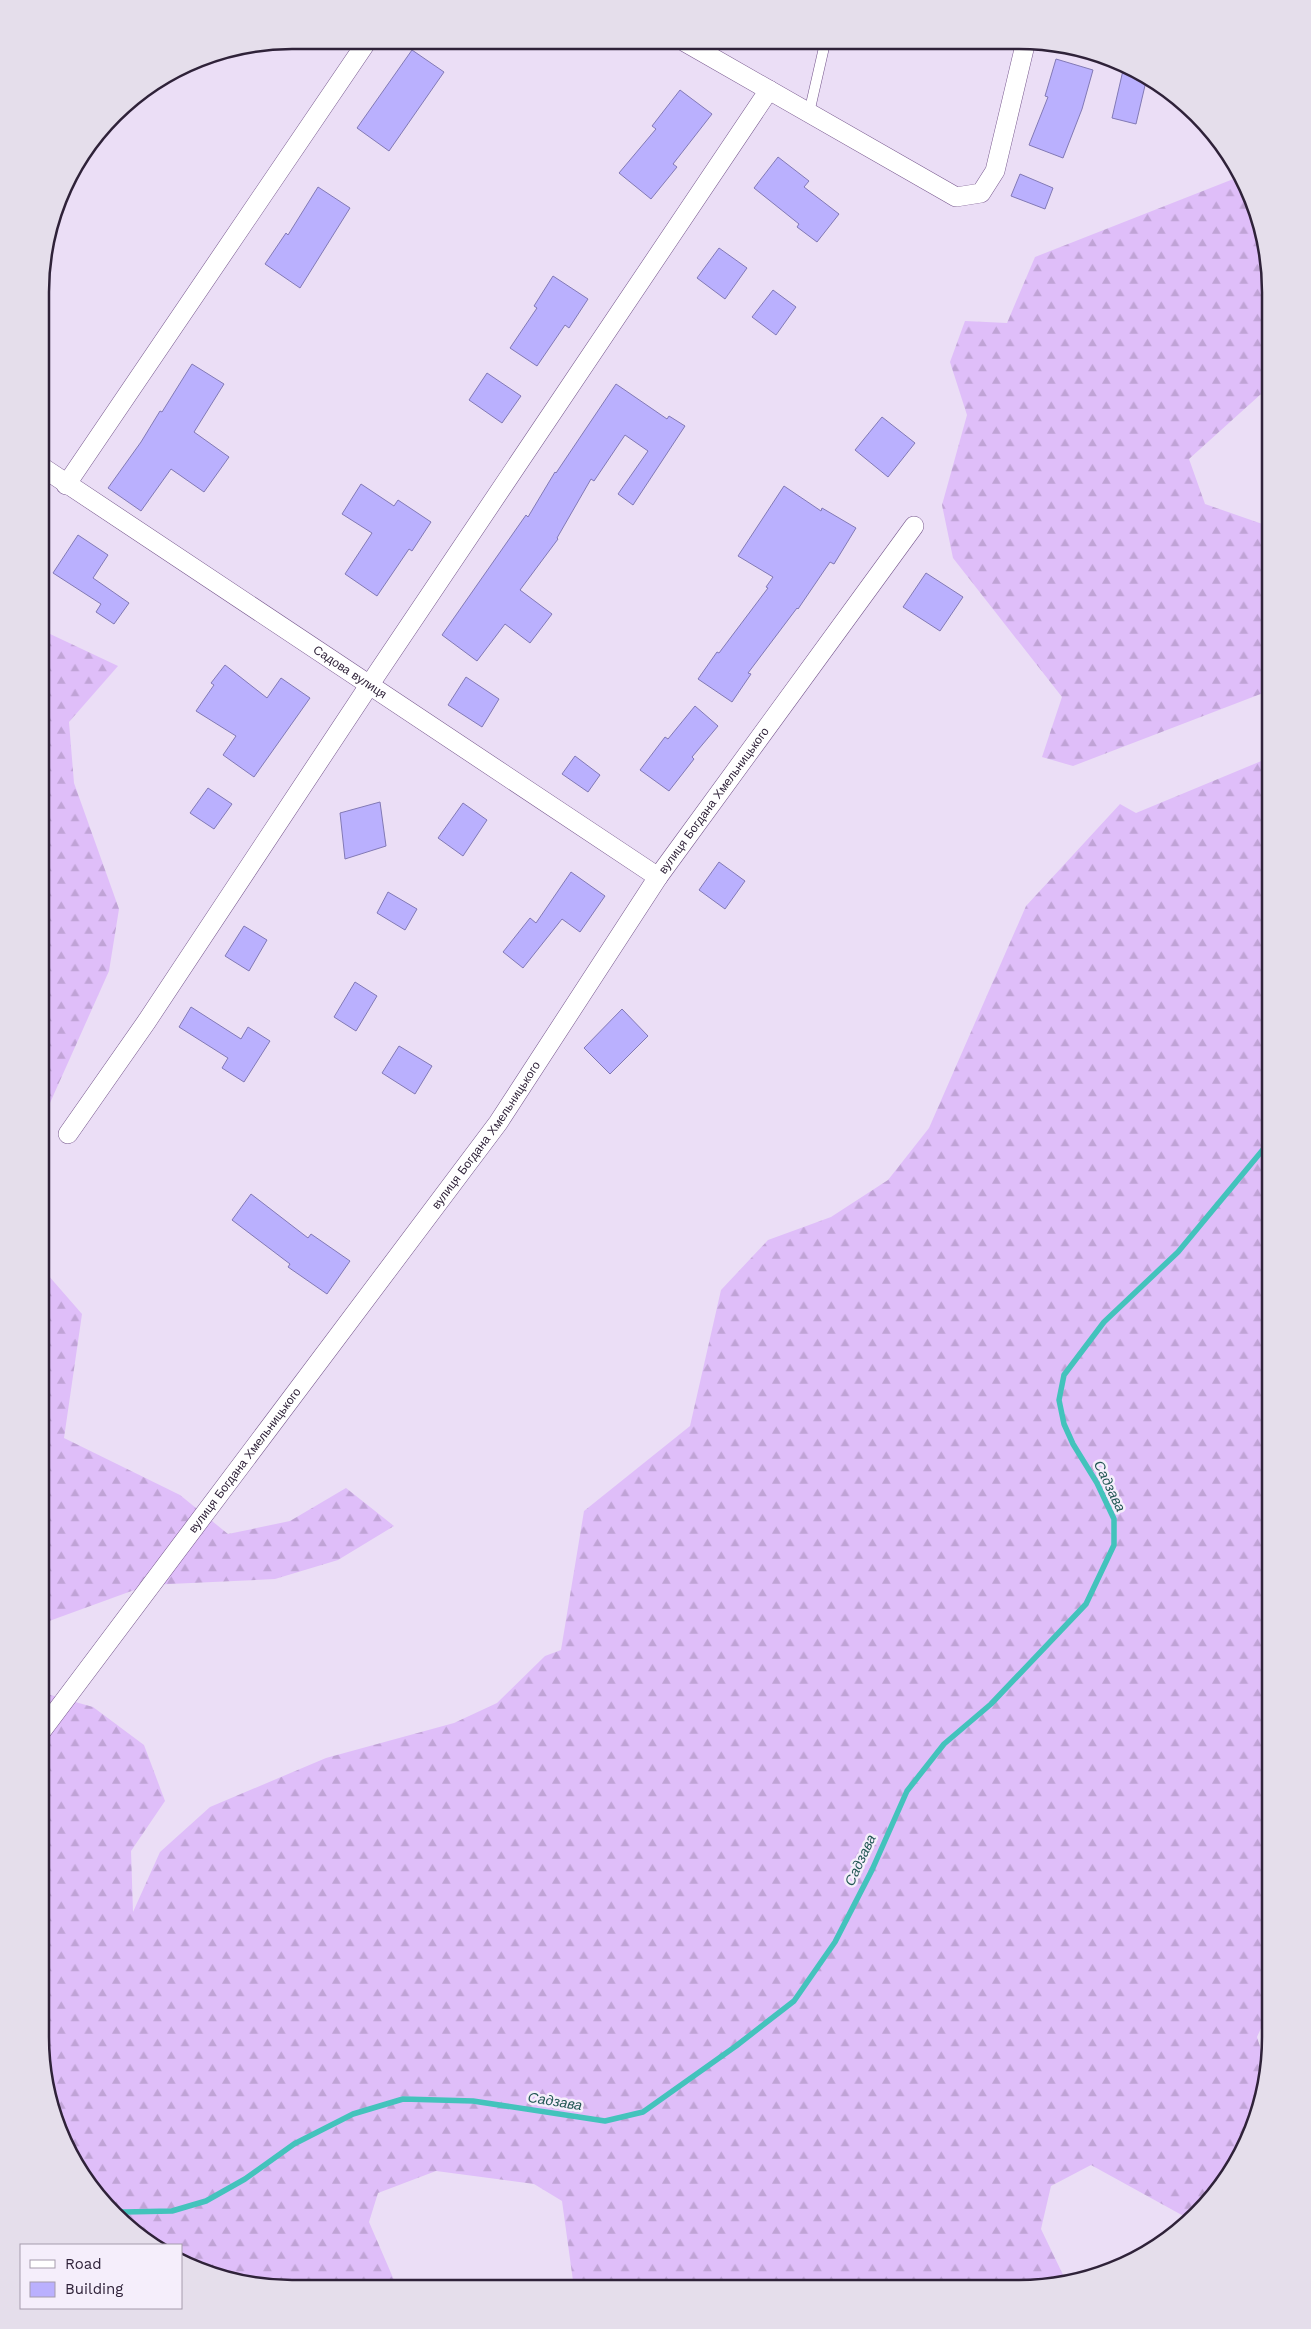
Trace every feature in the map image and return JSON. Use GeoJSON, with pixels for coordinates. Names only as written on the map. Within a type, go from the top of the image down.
{"type":"FeatureCollection","features":[{"type":"Feature","properties":{"kind":"street"},"geometry":{"type":"LineString","coordinates":[[66,485],[362,49]]}},
{"type":"Feature","properties":{"kind":"street"},"geometry":{"type":"LineString","coordinates":[[698,49],[956,197],[981,193],[995,171],[1024,49]]}},
{"type":"Feature","properties":{"kind":"street"},"geometry":{"type":"LineString","coordinates":[[68,1134],[147,1021],[370,684],[769,90]]}},
{"type":"Feature","properties":{"kind":"street","name":"Садова вулиця"},"geometry":{"type":"LineString","coordinates":[[49,472],[658,877]]}},
{"type":"Feature","properties":{"kind":"street","name":"вулиця Богдана Хмельницького"},"geometry":{"type":"LineString","coordinates":[[49,1721],[498,1123],[658,877],[914,526]]}},
{"type":"Feature","properties":{"kind":"lane"},"geometry":{"type":"LineString","coordinates":[[809,113],[824,49]]}},
{"type":"Feature","properties":{"kind":"green space"},"geometry":{"type":"Polygon","coordinates":[[[1234,179],[1244,199],[1254,229],[1262,276],[1262,393],[1189,459],[1205,504],[1262,524],[1262,693],[1073,766],[1042,757],[1062,697],[953,558],[942,505],[967,415],[950,362],[965,321],[1007,323],[1035,257],[1234,179]]]}},
{"type":"Feature","properties":{"kind":"green space"},"geometry":{"type":"Polygon","coordinates":[[[49,633],[118,666],[69,722],[74,783],[119,909],[109,971],[49,1105],[49,633]]]}},
{"type":"Feature","properties":{"kind":"green space"},"geometry":{"type":"Polygon","coordinates":[[[1262,761],[1262,2026],[1257,2037],[1262,2053],[1254,2100],[1244,2130],[1230,2159],[1202,2198],[1184,2216],[1091,2165],[1051,2186],[1041,2229],[1064,2276],[1035,2280],[573,2280],[562,2201],[534,2184],[436,2171],[378,2193],[369,2222],[394,2280],[276,2280],[244,2276],[213,2267],[182,2254],[182,2244],[164,2244],[131,2220],[99,2185],[81,2159],[67,2130],[53,2085],[49,2053],[49,1695],[93,1707],[144,1745],[165,1801],[131,1851],[133,1912],[160,1852],[210,1807],[326,1758],[454,1723],[497,1703],[545,1656],[561,1650],[584,1511],[690,1426],[721,1290],[768,1240],[831,1217],[888,1180],[929,1128],[1026,906],[1120,804],[1136,813],[1262,761]]]}},
{"type":"Feature","properties":{"kind":"green space"},"geometry":{"type":"Polygon","coordinates":[[[49,1276],[82,1314],[64,1438],[180,1495],[228,1534],[290,1521],[346,1488],[394,1526],[338,1560],[275,1579],[148,1585],[49,1621],[49,1276]]]}},
{"type":"Feature","properties":{"kind":"building"},"geometry":{"type":"Polygon","coordinates":[[[412,50],[444,72],[389,151],[357,128],[412,50]]]}},
{"type":"Feature","properties":{"kind":"building"},"geometry":{"type":"Polygon","coordinates":[[[1056,59],[1093,70],[1082,109],[1063,158],[1029,145],[1048,97],[1045,96],[1056,59]]]}},
{"type":"Feature","properties":{"kind":"building"},"geometry":{"type":"Polygon","coordinates":[[[1123,72],[1145,84],[1136,124],[1112,118],[1123,72]]]}},
{"type":"Feature","properties":{"kind":"building"},"geometry":{"type":"Polygon","coordinates":[[[680,90],[712,114],[673,164],[677,167],[651,199],[619,173],[656,129],[652,126],[680,90]]]}},
{"type":"Feature","properties":{"kind":"building"},"geometry":{"type":"Polygon","coordinates":[[[778,157],[809,181],[804,187],[839,214],[817,242],[797,227],[799,224],[754,188],[778,157]]]}},
{"type":"Feature","properties":{"kind":"building"},"geometry":{"type":"Polygon","coordinates":[[[1020,174],[1053,188],[1045,209],[1011,196],[1020,174]]]}},
{"type":"Feature","properties":{"kind":"building"},"geometry":{"type":"Polygon","coordinates":[[[318,187],[350,208],[300,288],[265,264],[286,233],[288,235],[318,187]]]}},
{"type":"Feature","properties":{"kind":"building"},"geometry":{"type":"Polygon","coordinates":[[[719,248],[747,268],[725,299],[697,278],[719,248]]]}},
{"type":"Feature","properties":{"kind":"building"},"geometry":{"type":"Polygon","coordinates":[[[553,276],[588,299],[569,328],[565,325],[537,366],[510,348],[537,308],[534,306],[553,276]]]}},
{"type":"Feature","properties":{"kind":"building"},"geometry":{"type":"Polygon","coordinates":[[[773,290],[796,307],[776,335],[752,317],[773,290]]]}},
{"type":"Feature","properties":{"kind":"building"},"geometry":{"type":"Polygon","coordinates":[[[192,364],[224,384],[194,432],[229,457],[204,492],[171,469],[141,511],[108,488],[141,442],[160,411],[162,412],[192,364]]]}},
{"type":"Feature","properties":{"kind":"building"},"geometry":{"type":"Polygon","coordinates":[[[487,373],[521,396],[502,423],[469,400],[487,373]]]}},
{"type":"Feature","properties":{"kind":"building"},"geometry":{"type":"Polygon","coordinates":[[[616,384],[667,419],[669,416],[685,426],[633,505],[618,494],[648,451],[625,435],[594,481],[591,479],[558,539],[520,590],[552,614],[530,643],[505,624],[477,661],[442,635],[526,515],[528,517],[555,472],[616,384]]]}},
{"type":"Feature","properties":{"kind":"building"},"geometry":{"type":"Polygon","coordinates":[[[882,417],[915,443],[888,477],[855,450],[882,417]]]}},
{"type":"Feature","properties":{"kind":"building"},"geometry":{"type":"Polygon","coordinates":[[[361,484],[394,506],[398,500],[431,522],[412,551],[409,549],[377,596],[345,574],[372,533],[342,514],[361,484]]]}},
{"type":"Feature","properties":{"kind":"building"},"geometry":{"type":"Polygon","coordinates":[[[784,486],[821,511],[822,508],[856,528],[834,564],[830,562],[798,609],[748,673],[751,674],[732,702],[698,679],[768,588],[766,587],[773,577],[738,556],[784,486]]]}},
{"type":"Feature","properties":{"kind":"building"},"geometry":{"type":"Polygon","coordinates":[[[78,535],[108,555],[93,578],[129,603],[114,624],[96,612],[101,604],[53,573],[78,535]]]}},
{"type":"Feature","properties":{"kind":"building"},"geometry":{"type":"Polygon","coordinates":[[[926,573],[963,597],[940,631],[903,607],[926,573]]]}},
{"type":"Feature","properties":{"kind":"building"},"geometry":{"type":"Polygon","coordinates":[[[225,665],[267,698],[281,678],[310,698],[254,777],[223,755],[236,736],[196,711],[214,685],[211,683],[225,665]]]}},
{"type":"Feature","properties":{"kind":"building"},"geometry":{"type":"Polygon","coordinates":[[[466,677],[499,699],[482,727],[448,705],[466,677]]]}},
{"type":"Feature","properties":{"kind":"building"},"geometry":{"type":"Polygon","coordinates":[[[695,706],[718,726],[692,757],[694,759],[669,791],[640,770],[665,737],[668,739],[695,706]]]}},
{"type":"Feature","properties":{"kind":"building"},"geometry":{"type":"Polygon","coordinates":[[[575,756],[600,775],[588,792],[562,774],[575,756]]]}},
{"type":"Feature","properties":{"kind":"building"},"geometry":{"type":"Polygon","coordinates":[[[208,788],[232,804],[214,829],[190,813],[208,788]]]}},
{"type":"Feature","properties":{"kind":"building"},"geometry":{"type":"Polygon","coordinates":[[[380,802],[386,846],[345,859],[340,813],[380,802]]]}},
{"type":"Feature","properties":{"kind":"building"},"geometry":{"type":"Polygon","coordinates":[[[463,803],[487,820],[463,856],[438,838],[463,803]]]}},
{"type":"Feature","properties":{"kind":"building"},"geometry":{"type":"Polygon","coordinates":[[[719,862],[745,881],[725,909],[699,890],[719,862]]]}},
{"type":"Feature","properties":{"kind":"building"},"geometry":{"type":"Polygon","coordinates":[[[571,872],[605,896],[580,932],[562,919],[523,968],[503,952],[530,918],[536,923],[571,872]]]}},
{"type":"Feature","properties":{"kind":"building"},"geometry":{"type":"Polygon","coordinates":[[[388,892],[417,909],[405,930],[377,913],[388,892]]]}},
{"type":"Feature","properties":{"kind":"building"},"geometry":{"type":"Polygon","coordinates":[[[244,926],[267,940],[249,971],[225,956],[244,926]]]}},
{"type":"Feature","properties":{"kind":"building"},"geometry":{"type":"Polygon","coordinates":[[[355,982],[377,996],[356,1031],[334,1017],[355,982]]]}},
{"type":"Feature","properties":{"kind":"building"},"geometry":{"type":"Polygon","coordinates":[[[191,1007],[241,1039],[248,1027],[270,1041],[244,1082],[222,1068],[228,1058],[179,1027],[191,1007]]]}},
{"type":"Feature","properties":{"kind":"building"},"geometry":{"type":"Polygon","coordinates":[[[622,1009],[648,1036],[610,1074],[584,1048],[622,1009]]]}},
{"type":"Feature","properties":{"kind":"building"},"geometry":{"type":"Polygon","coordinates":[[[399,1046],[432,1066],[415,1094],[382,1073],[399,1046]]]}},
{"type":"Feature","properties":{"kind":"building"},"geometry":{"type":"Polygon","coordinates":[[[251,1194],[308,1238],[311,1234],[350,1261],[327,1294],[288,1267],[290,1264],[232,1220],[251,1194]]]}},
{"type":"Feature","properties":{"kind":"waterway","name":"Садзава"},"geometry":{"type":"LineString","coordinates":[[123,2212],[172,2211],[206,2201],[245,2179],[294,2144],[353,2114],[403,2099],[473,2101],[605,2121],[643,2112],[736,2046],[794,2001],[835,1942],[872,1870],[907,1791],[944,1744],[991,1704],[1086,1604],[1114,1545],[1114,1519],[1097,1483],[1073,1444],[1064,1424],[1059,1400],[1064,1375],[1104,1322],[1178,1252],[1262,1151]]}}]}
